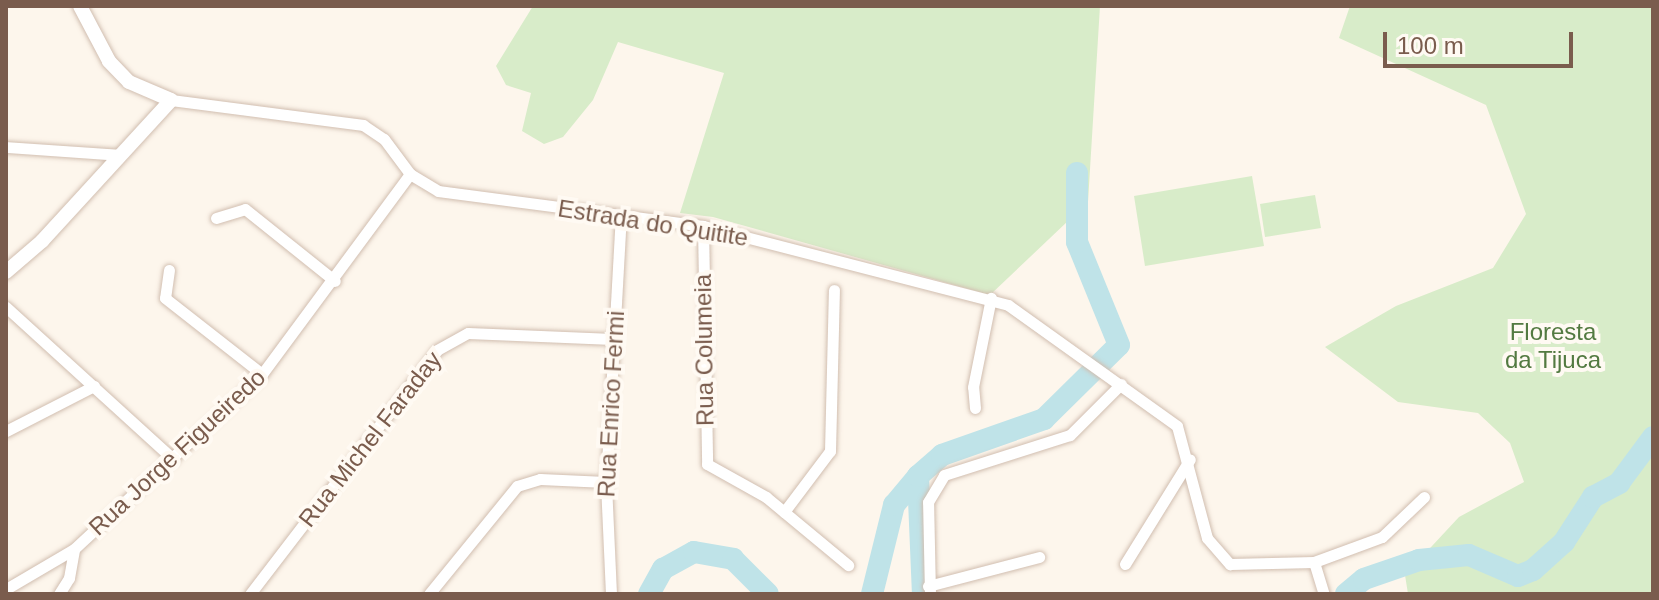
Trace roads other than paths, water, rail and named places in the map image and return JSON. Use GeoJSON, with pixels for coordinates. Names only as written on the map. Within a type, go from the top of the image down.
{"type":"FeatureCollection","features":[{"type":"Feature","properties":{"kind":"street"},"geometry":{"type":"LineString","coordinates":[[6,272],[42,241],[171,100],[138,90],[118,71],[80,6]]}},
{"type":"Feature","properties":{"kind":"street","name":"Estrada do Quitite"},"geometry":{"type":"LineString","coordinates":[[171,100],[363,125],[384,139],[410,174],[438,191],[703,226],[991,298],[1016,309],[1085,356],[1177,426],[1190,459],[1207,538],[1221,558],[1243,565],[1314,562],[1382,537],[1424,497]]}},
{"type":"Feature","properties":{"kind":"street"},"geometry":{"type":"LineString","coordinates":[[6,147],[120,155]]}},
{"type":"Feature","properties":{"kind":"street","name":"Rua Jorge Figueiredo"},"geometry":{"type":"LineString","coordinates":[[6,589],[74,549],[262,374],[335,281],[410,174]]}},
{"type":"Feature","properties":{"kind":"street"},"geometry":{"type":"LineString","coordinates":[[216,218],[245,209],[335,281]]}},
{"type":"Feature","properties":{"kind":"street","name":"Rua Enrico Fermi"},"geometry":{"type":"LineString","coordinates":[[611,594],[606,482],[621,215]]}},
{"type":"Feature","properties":{"kind":"street","name":"Rua Columeia"},"geometry":{"type":"LineString","coordinates":[[703,226],[705,459],[714,470],[784,512]]}},
{"type":"Feature","properties":{"kind":"street"},"geometry":{"type":"LineString","coordinates":[[169,270],[165,298],[262,374]]}},
{"type":"Feature","properties":{"kind":"street"},"geometry":{"type":"LineString","coordinates":[[834,290],[830,451],[784,512],[848,565]]}},
{"type":"Feature","properties":{"kind":"street"},"geometry":{"type":"LineString","coordinates":[[975,408],[973,387],[991,298]]}},
{"type":"Feature","properties":{"kind":"street"},"geometry":{"type":"LineString","coordinates":[[6,307],[173,459]]}},
{"type":"Feature","properties":{"kind":"street","name":"Rua Michel Faraday"},"geometry":{"type":"LineString","coordinates":[[250,594],[437,350],[468,333],[613,339]]}},
{"type":"Feature","properties":{"kind":"street"},"geometry":{"type":"LineString","coordinates":[[1039,557],[927,591],[928,502],[944,475],[1070,435],[1121,384]]}},
{"type":"Feature","properties":{"kind":"street"},"geometry":{"type":"LineString","coordinates":[[6,431],[94,386]]}},
{"type":"Feature","properties":{"kind":"street"},"geometry":{"type":"LineString","coordinates":[[1125,564],[1190,459]]}},
{"type":"Feature","properties":{"kind":"street"},"geometry":{"type":"LineString","coordinates":[[429,594],[517,486],[540,479],[606,482]]}},
{"type":"Feature","properties":{"kind":"street"},"geometry":{"type":"LineString","coordinates":[[59,594],[69,578],[74,549]]}},
{"type":"Feature","properties":{"kind":"street"},"geometry":{"type":"LineString","coordinates":[[1314,562],[1322,588]]}},
{"type":"Feature","properties":{"kind":"waterway"},"geometry":{"type":"LineString","coordinates":[[872,594],[894,505],[918,476],[942,455],[1044,419],[1119,345],[1077,242],[1077,173]]}},
{"type":"Feature","properties":{"kind":"waterway"},"geometry":{"type":"LineString","coordinates":[[1346,594],[1364,579],[1419,560],[1469,555],[1518,576],[1533,570],[1564,542],[1593,497],[1619,483],[1653,437]]}},
{"type":"Feature","properties":{"kind":"waterway"},"geometry":{"type":"LineString","coordinates":[[918,476],[923,594]]}},
{"type":"Feature","properties":{"kind":"waterway"},"geometry":{"type":"LineString","coordinates":[[649,594],[663,569],[694,552],[733,559],[768,594]]}},
{"type":"Feature","properties":{"kind":"park label","name":"Floresta da Tijuca"},"geometry":{"type":"Point","coordinates":[1553,346]}}]}
